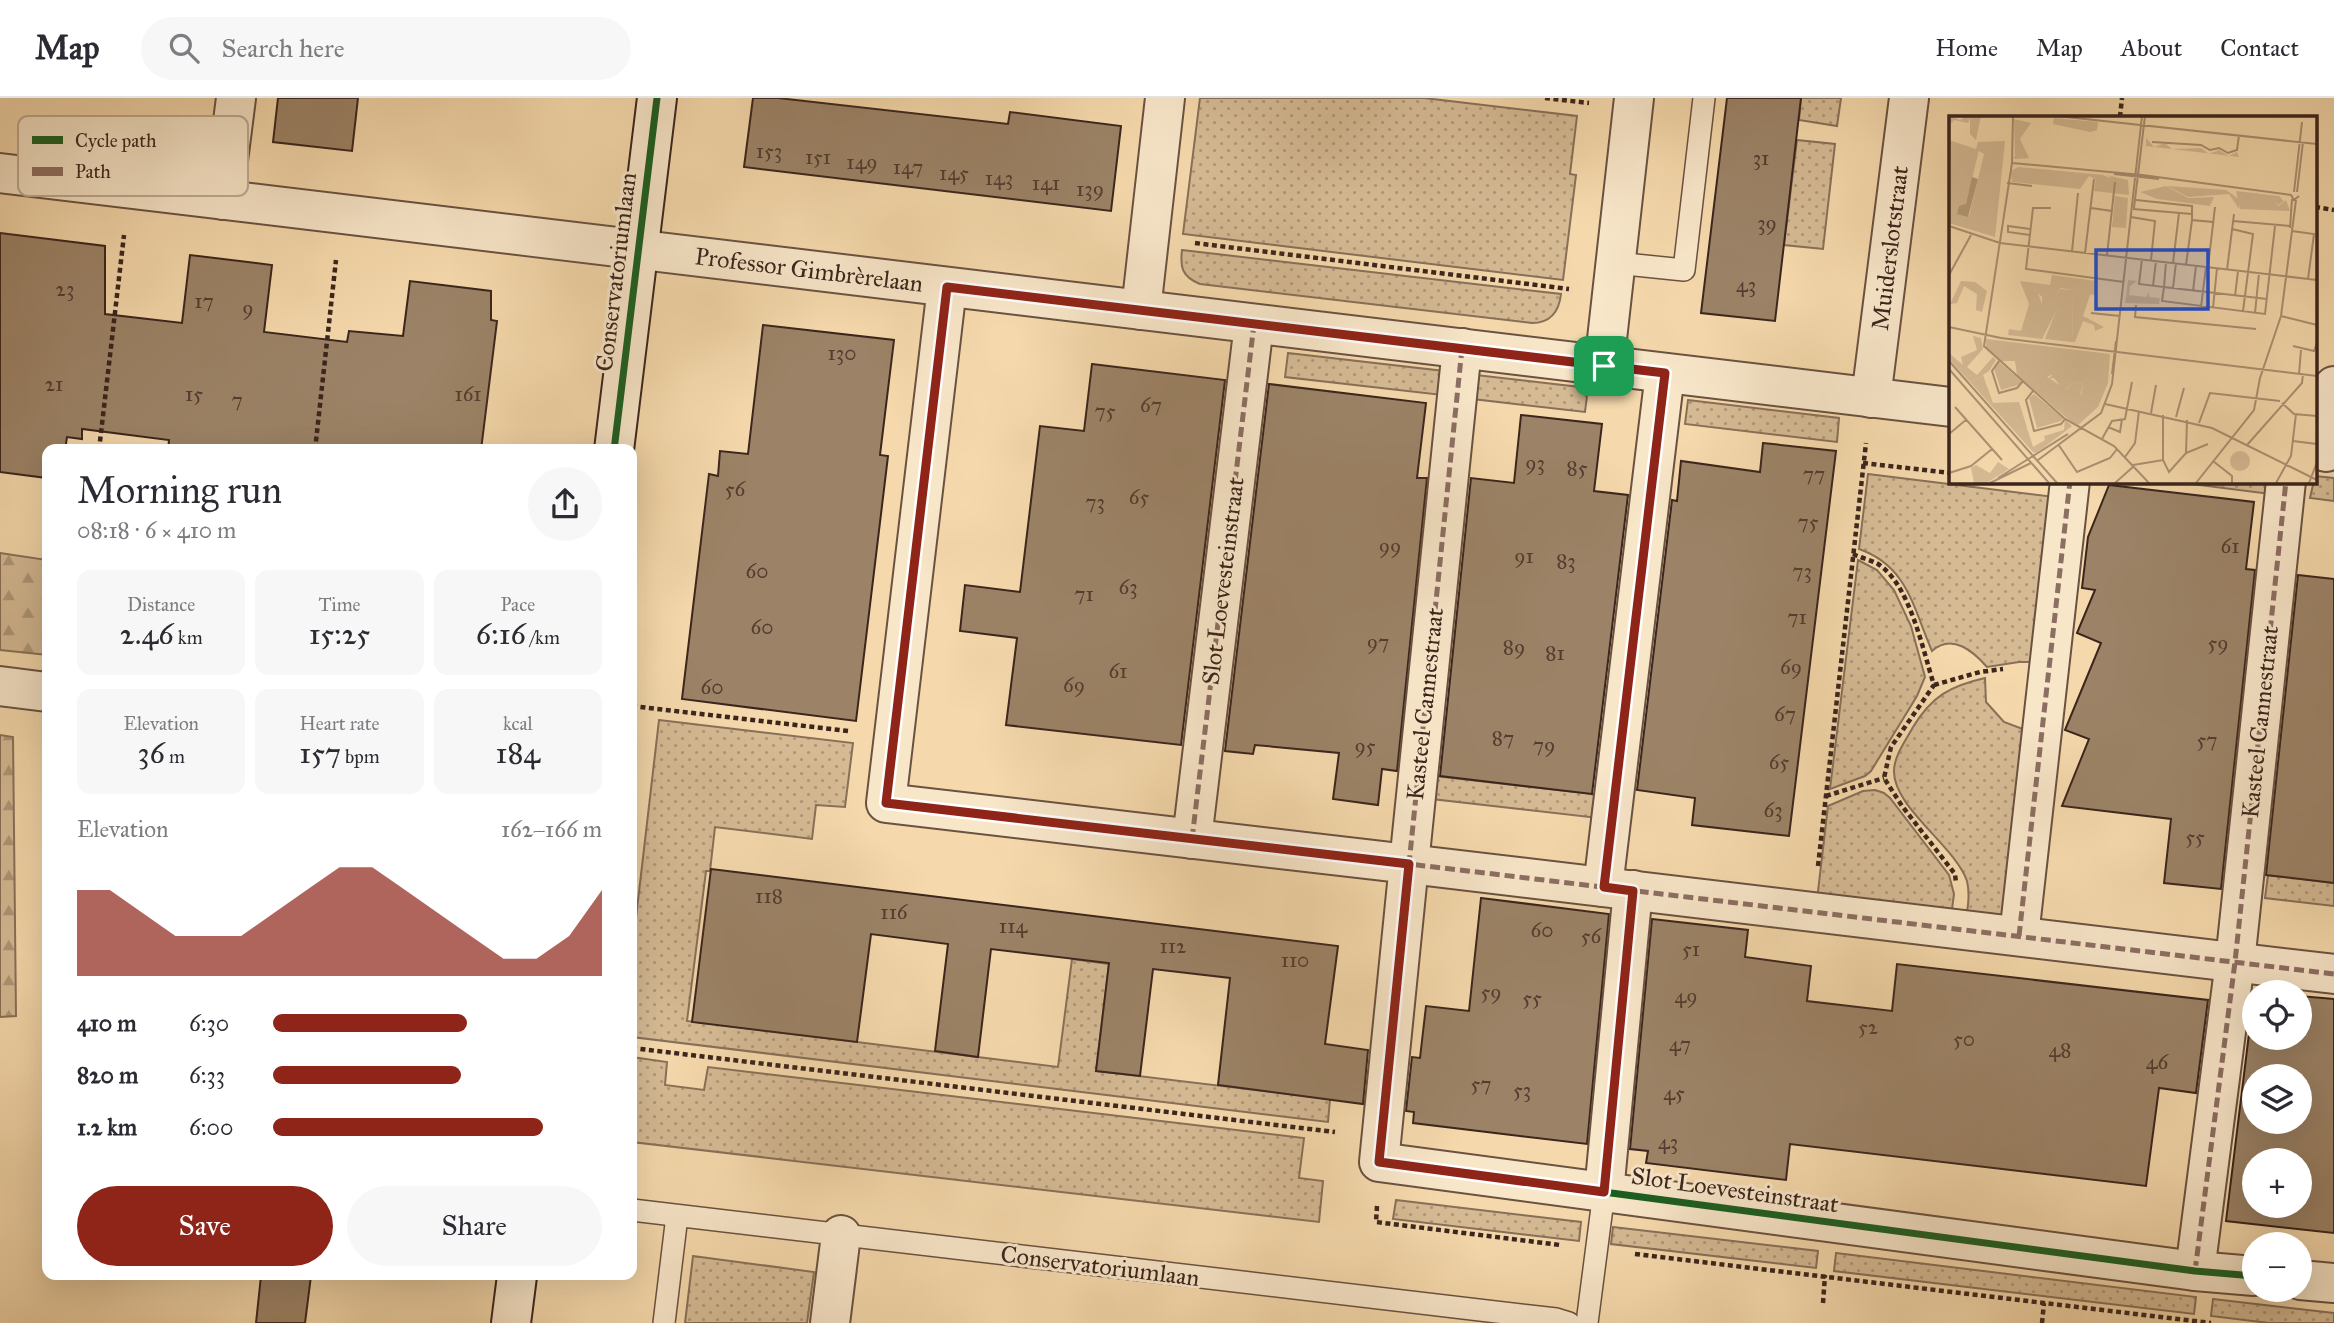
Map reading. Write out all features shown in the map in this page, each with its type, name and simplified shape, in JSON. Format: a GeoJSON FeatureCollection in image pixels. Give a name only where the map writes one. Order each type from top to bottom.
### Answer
{"type":"FeatureCollection","features":[{"type":"Feature","properties":{"kind":"street"},"geometry":{"type":"LineString","coordinates":[[234,116],[236,98]]}},
{"type":"Feature","properties":{"kind":"street","name":"Conservatoriumlaan"},"geometry":{"type":"LineString","coordinates":[[615,444],[657,98]]}},
{"type":"Feature","properties":{"kind":"street"},"geometry":{"type":"LineString","coordinates":[[1141,310],[1165,98]]}},
{"type":"Feature","properties":{"kind":"street"},"geometry":{"type":"LineString","coordinates":[[1604,366],[1634,98]]}},
{"type":"Feature","properties":{"kind":"street","name":"Muiderslotstraat"},"geometry":{"type":"LineString","coordinates":[[1871,398],[1909,98]]}},
{"type":"Feature","properties":{"kind":"street","name":"Professor Gimbrèrelaan"},"geometry":{"type":"LineString","coordinates":[[0,173],[18,175]]}},
{"type":"Feature","properties":{"kind":"street","name":"Professor Gimbrèrelaan"},"geometry":{"type":"LineString","coordinates":[[192,196],[1949,407]]}},
{"type":"Feature","properties":{"kind":"street"},"geometry":{"type":"LineString","coordinates":[[223,200],[224,196]]}},
{"type":"Feature","properties":{"kind":"street"},"geometry":{"type":"LineString","coordinates":[[947,287],[886,803],[2334,974]]}},
{"type":"Feature","properties":{"kind":"street","name":"Slot Loevesteinstraat"},"geometry":{"type":"LineString","coordinates":[[1192,839],[1254,324]]}},
{"type":"Feature","properties":{"kind":"street","name":"Kasteel Cannestraat"},"geometry":{"type":"LineString","coordinates":[[1409,864],[1462,348]]}},
{"type":"Feature","properties":{"kind":"street"},"geometry":{"type":"LineString","coordinates":[[1618,889],[1665,373]]}},
{"type":"Feature","properties":{"kind":"street"},"geometry":{"type":"LineString","coordinates":[[2325,452],[2334,386]]}},
{"type":"Feature","properties":{"kind":"street"},"geometry":{"type":"LineString","coordinates":[[2019,936],[2070,483]]}},
{"type":"Feature","properties":{"kind":"street","name":"Kasteel Cannestraat"},"geometry":{"type":"LineString","coordinates":[[2235,962],[2286,483]]}},
{"type":"Feature","properties":{"kind":"street"},"geometry":{"type":"LineString","coordinates":[[0,686],[42,691]]}},
{"type":"Feature","properties":{"kind":"street"},"geometry":{"type":"LineString","coordinates":[[1380,1149],[1409,864]]}},
{"type":"Feature","properties":{"kind":"street","name":"Slot Loevesteinstraat"},"geometry":{"type":"LineString","coordinates":[[1604,1192],[1618,889]]}},
{"type":"Feature","properties":{"kind":"street"},"geometry":{"type":"LineString","coordinates":[[2195,1271],[2235,962]]}},
{"type":"Feature","properties":{"kind":"street","name":"Slot Loevesteinstraat"},"geometry":{"type":"LineString","coordinates":[[1380,1149],[1604,1192],[2195,1271],[2242,1275]]}},
{"type":"Feature","properties":{"kind":"street"},"geometry":{"type":"LineString","coordinates":[[830,1323],[841,1235]]}},
{"type":"Feature","properties":{"kind":"street"},"geometry":{"type":"LineString","coordinates":[[511,1323],[516,1280]]}},
{"type":"Feature","properties":{"kind":"street"},"geometry":{"type":"LineString","coordinates":[[2312,1281],[2334,1283]]}},
{"type":"Feature","properties":{"kind":"lane"},"geometry":{"type":"LineString","coordinates":[[1615,279],[1684,270],[1704,98]]}},
{"type":"Feature","properties":{"kind":"lane"},"geometry":{"type":"LineString","coordinates":[[1587,1323],[1604,1192]]}},
{"type":"Feature","properties":{"kind":"lane","name":"Conservatoriumlaan"},"geometry":{"type":"LineString","coordinates":[[637,1211],[1556,1319],[1569,1323]]}},
{"type":"Feature","properties":{"kind":"lane"},"geometry":{"type":"LineString","coordinates":[[664,1323],[677,1216]]}},
{"type":"Feature","properties":{"kind":"path"},"geometry":{"type":"LineString","coordinates":[[2120,116],[2122,98]]}},
{"type":"Feature","properties":{"kind":"path"},"geometry":{"type":"LineString","coordinates":[[100,444],[128,196]]}},
{"type":"Feature","properties":{"kind":"path"},"geometry":{"type":"LineString","coordinates":[[2316,207],[2334,210]]}},
{"type":"Feature","properties":{"kind":"path"},"geometry":{"type":"LineString","coordinates":[[316,444],[341,214]]}},
{"type":"Feature","properties":{"kind":"path"},"geometry":{"type":"LineString","coordinates":[[1149,238],[1615,279]]}},
{"type":"Feature","properties":{"kind":"path"},"geometry":{"type":"LineString","coordinates":[[1813,912],[1871,398]]}},
{"type":"Feature","properties":{"kind":"path"},"geometry":{"type":"LineString","coordinates":[[1863,463],[1949,473]]}},
{"type":"Feature","properties":{"kind":"path"},"geometry":{"type":"LineString","coordinates":[[1853,554],[1879,565],[1899,586],[1934,685]]}},
{"type":"Feature","properties":{"kind":"path"},"geometry":{"type":"LineString","coordinates":[[1957,929],[1959,897],[1955,874],[1884,778],[1891,747],[1934,685],[1980,672],[2017,667],[2049,667]]}},
{"type":"Feature","properties":{"kind":"path"},"geometry":{"type":"LineString","coordinates":[[637,707],[894,736]]}},
{"type":"Feature","properties":{"kind":"path"},"geometry":{"type":"LineString","coordinates":[[1826,796],[1884,778]]}},
{"type":"Feature","properties":{"kind":"path"},"geometry":{"type":"LineString","coordinates":[[637,1049],[1380,1149],[1377,1222],[2211,1323]]}},
{"type":"Feature","properties":{"kind":"path"},"geometry":{"type":"LineString","coordinates":[[2042,1323],[2044,1303]]}},
{"type":"Feature","properties":{"kind":"green space"},"geometry":{"type":"Polygon","coordinates":[[[1200,98],[1424,98],[1577,116],[1570,174],[1576,175],[1563,280],[1183,234],[1200,98]]]}},
{"type":"Feature","properties":{"kind":"green space"},"geometry":{"type":"Polygon","coordinates":[[[1801,98],[1841,98],[1837,126],[1799,120],[1801,98]]]}},
{"type":"Feature","properties":{"kind":"green space"},"geometry":{"type":"Polygon","coordinates":[[[1797,140],[1835,144],[1823,249],[1784,245],[1797,140]]]}},
{"type":"Feature","properties":{"kind":"green space"},"geometry":{"type":"Polygon","coordinates":[[[1182,250],[1561,294],[1558,306],[1549,319],[1532,323],[1200,284],[1186,275],[1181,262],[1182,250]]]}},
{"type":"Feature","properties":{"kind":"green space"},"geometry":{"type":"Polygon","coordinates":[[[1288,353],[1444,371],[1442,395],[1285,377],[1288,353]]]}},
{"type":"Feature","properties":{"kind":"green space"},"geometry":{"type":"Polygon","coordinates":[[[1476,375],[1588,388],[1585,412],[1473,399],[1476,375]]]}},
{"type":"Feature","properties":{"kind":"green space"},"geometry":{"type":"Polygon","coordinates":[[[1688,400],[1839,418],[1837,442],[1685,424],[1688,400]]]}},
{"type":"Feature","properties":{"kind":"green space"},"geometry":{"type":"Polygon","coordinates":[[[1868,474],[2055,497],[2036,662],[1987,667],[1962,646],[1947,644],[1932,651],[1899,577],[1875,556],[1859,549],[1868,474]]]}},
{"type":"Feature","properties":{"kind":"green space"},"geometry":{"type":"Polygon","coordinates":[[[2316,476],[2334,478],[2334,501],[2310,498],[2316,476]]]}},
{"type":"Feature","properties":{"kind":"green space"},"geometry":{"type":"Polygon","coordinates":[[[2184,483],[2280,483],[2278,495],[2184,483]]]}},
{"type":"Feature","properties":{"kind":"green space"},"geometry":{"type":"Polygon","coordinates":[[[0,553],[42,559],[42,654],[0,650],[0,553]]]}},
{"type":"Feature","properties":{"kind":"green space"},"geometry":{"type":"Polygon","coordinates":[[[1858,560],[1877,570],[1894,590],[1911,626],[1925,677],[1917,696],[1871,771],[1865,776],[1830,789],[1858,560]]]}},
{"type":"Feature","properties":{"kind":"green space"},"geometry":{"type":"Polygon","coordinates":[[[1985,678],[1986,702],[2004,722],[2028,731],[2005,924],[1966,919],[1969,895],[1967,881],[1950,854],[1903,798],[1896,785],[1894,771],[1901,748],[1927,707],[1952,689],[1985,678]]]}},
{"type":"Feature","properties":{"kind":"green space"},"geometry":{"type":"Polygon","coordinates":[[[659,720],[853,743],[845,807],[816,805],[812,839],[715,827],[710,871],[706,871],[687,1021],[1058,1067],[1072,959],[1109,964],[1096,1071],[1330,1099],[1328,1122],[637,1038],[637,909],[659,720]]]}},
{"type":"Feature","properties":{"kind":"green space"},"geometry":{"type":"Polygon","coordinates":[[[0,735],[13,737],[16,1016],[0,1017],[0,735]]]}},
{"type":"Feature","properties":{"kind":"green space"},"geometry":{"type":"Polygon","coordinates":[[[1435,776],[1601,795],[1598,818],[1432,799],[1435,776]]]}},
{"type":"Feature","properties":{"kind":"green space"},"geometry":{"type":"Polygon","coordinates":[[[1875,790],[1890,798],[1949,875],[1954,894],[1951,917],[1817,900],[1828,806],[1863,791],[1875,790]]]}},
{"type":"Feature","properties":{"kind":"green space"},"geometry":{"type":"Polygon","coordinates":[[[2268,875],[2334,883],[2334,906],[2265,898],[2268,875]]]}},
{"type":"Feature","properties":{"kind":"green space"},"geometry":{"type":"Polygon","coordinates":[[[637,1058],[667,1062],[665,1085],[704,1090],[708,1067],[1304,1138],[1299,1178],[1323,1181],[1319,1222],[637,1143],[637,1058]]]}},
{"type":"Feature","properties":{"kind":"green space"},"geometry":{"type":"Polygon","coordinates":[[[1396,1200],[1581,1222],[1579,1241],[1393,1219],[1396,1200]]]}},
{"type":"Feature","properties":{"kind":"green space"},"geometry":{"type":"Polygon","coordinates":[[[1613,1227],[1818,1251],[1816,1268],[1611,1244],[1613,1227]]]}},
{"type":"Feature","properties":{"kind":"green space"},"geometry":{"type":"Polygon","coordinates":[[[1836,1253],[2196,1297],[2194,1314],[1834,1271],[1836,1253]]]}},
{"type":"Feature","properties":{"kind":"green space"},"geometry":{"type":"Polygon","coordinates":[[[693,1256],[814,1272],[807,1323],[685,1323],[693,1256]]]}},
{"type":"Feature","properties":{"kind":"green space"},"geometry":{"type":"Polygon","coordinates":[[[2213,1299],[2334,1313],[2334,1323],[2269,1323],[2211,1316],[2213,1299]]]}},
{"type":"Feature","properties":{"kind":"building"},"geometry":{"type":"Polygon","coordinates":[[[278,98],[358,98],[352,151],[273,142],[278,98]]]}},
{"type":"Feature","properties":{"kind":"building"},"geometry":{"type":"Polygon","coordinates":[[[753,98],[778,98],[1008,124],[1010,112],[1121,126],[1111,211],[744,167],[753,98]]]}},
{"type":"Feature","properties":{"kind":"building"},"geometry":{"type":"Polygon","coordinates":[[[1727,98],[1801,98],[1775,321],[1701,313],[1727,98]]]}},
{"type":"Feature","properties":{"kind":"building"},"geometry":{"type":"Polygon","coordinates":[[[0,233],[105,246],[105,314],[182,323],[190,255],[272,265],[264,332],[347,342],[349,331],[403,336],[410,281],[491,291],[491,320],[497,321],[482,444],[169,444],[169,440],[82,429],[82,439],[67,437],[66,444],[42,444],[42,477],[0,472],[0,233]]]}},
{"type":"Feature","properties":{"kind":"building"},"geometry":{"type":"Polygon","coordinates":[[[763,325],[894,340],[880,455],[888,456],[856,721],[682,699],[709,474],[718,476],[720,451],[748,454],[763,325]]]}},
{"type":"Feature","properties":{"kind":"building"},"geometry":{"type":"Polygon","coordinates":[[[1092,364],[1225,380],[1181,745],[1006,725],[1017,638],[960,631],[965,585],[1020,592],[1040,426],[1084,431],[1092,364]]]}},
{"type":"Feature","properties":{"kind":"building"},"geometry":{"type":"Polygon","coordinates":[[[1269,384],[1426,403],[1417,478],[1427,478],[1397,771],[1382,769],[1378,805],[1333,799],[1339,753],[1255,745],[1253,754],[1225,751],[1269,384]]]}},
{"type":"Feature","properties":{"kind":"building"},"geometry":{"type":"Polygon","coordinates":[[[1521,415],[1602,424],[1594,491],[1628,495],[1592,794],[1440,776],[1471,478],[1514,483],[1521,415]]]}},
{"type":"Feature","properties":{"kind":"building"},"geometry":{"type":"Polygon","coordinates":[[[1763,443],[1836,451],[1789,836],[1692,825],[1695,798],[1637,790],[1672,500],[1677,501],[1681,461],[1760,472],[1763,443]]]}},
{"type":"Feature","properties":{"kind":"building"},"geometry":{"type":"Polygon","coordinates":[[[2109,485],[2254,502],[2246,569],[2255,570],[2221,889],[2164,883],[2171,819],[2062,806],[2089,739],[2065,730],[2101,643],[2077,633],[2095,590],[2082,588],[2088,537],[2109,485]]]}},
{"type":"Feature","properties":{"kind":"building"},"geometry":{"type":"Polygon","coordinates":[[[2298,575],[2334,579],[2334,883],[2266,875],[2298,575]]]}},
{"type":"Feature","properties":{"kind":"building"},"geometry":{"type":"Polygon","coordinates":[[[711,869],[1338,946],[1325,1044],[1368,1050],[1363,1104],[1218,1085],[1230,978],[1153,969],[1140,1076],[1096,1071],[1109,963],[991,949],[978,1057],[935,1051],[948,944],[871,934],[857,1042],[692,1022],[711,869]]]}},
{"type":"Feature","properties":{"kind":"building"},"geometry":{"type":"Polygon","coordinates":[[[1481,898],[1609,914],[1587,1144],[1413,1123],[1414,1112],[1406,1111],[1412,1057],[1420,1058],[1426,1006],[1469,1011],[1481,898]]]}},
{"type":"Feature","properties":{"kind":"building"},"geometry":{"type":"Polygon","coordinates":[[[1652,919],[1748,930],[1745,957],[1811,966],[1807,1001],[1892,1011],[1897,964],[2208,1000],[2196,1093],[2159,1088],[2146,1186],[1790,1144],[1786,1180],[1646,1163],[1648,1151],[1630,1149],[1652,919]]]}},
{"type":"Feature","properties":{"kind":"building"},"geometry":{"type":"Polygon","coordinates":[[[2312,997],[2334,999],[2334,1233],[2226,1221],[2242,1091],[2242,1134],[2312,1134],[2312,1064],[2245,1064],[2247,1050],[2312,1050],[2312,997]]]}},
{"type":"Feature","properties":{"kind":"building"},"geometry":{"type":"Polygon","coordinates":[[[261,1280],[310,1280],[305,1323],[256,1323],[261,1280]]]}},
{"type":"Feature","properties":{"kind":"marked path"},"geometry":{"type":"LineString","coordinates":[[1192,839],[1254,324]]}},
{"type":"Feature","properties":{"kind":"marked path"},"geometry":{"type":"LineString","coordinates":[[1462,348],[1409,864],[2334,974]]}},
{"type":"Feature","properties":{"kind":"marked path"},"geometry":{"type":"LineString","coordinates":[[1603,887],[1665,373]]}},
{"type":"Feature","properties":{"kind":"marked path"},"geometry":{"type":"LineString","coordinates":[[2019,936],[2070,483]]}},
{"type":"Feature","properties":{"kind":"marked path"},"geometry":{"type":"LineString","coordinates":[[2195,1271],[2235,962],[2286,483]]}},
{"type":"Feature","properties":{"kind":"marked path"},"geometry":{"type":"LineString","coordinates":[[1604,1192],[1633,890]]}},
{"type":"Feature","properties":{"kind":"cycle path"},"geometry":{"type":"LineString","coordinates":[[615,444],[657,98]]}},
{"type":"Feature","properties":{"kind":"cycle path"},"geometry":{"type":"LineString","coordinates":[[947,287],[886,803],[1409,864],[1379,1162],[2195,1271],[2242,1275]]}},
{"type":"Feature","properties":{"kind":"route"},"geometry":{"type":"LineString","coordinates":[[947,287],[1604,366],[1665,373],[1604,887],[1633,891],[1604,1192],[1379,1162],[1409,864],[886,803],[947,287]]}}]}
